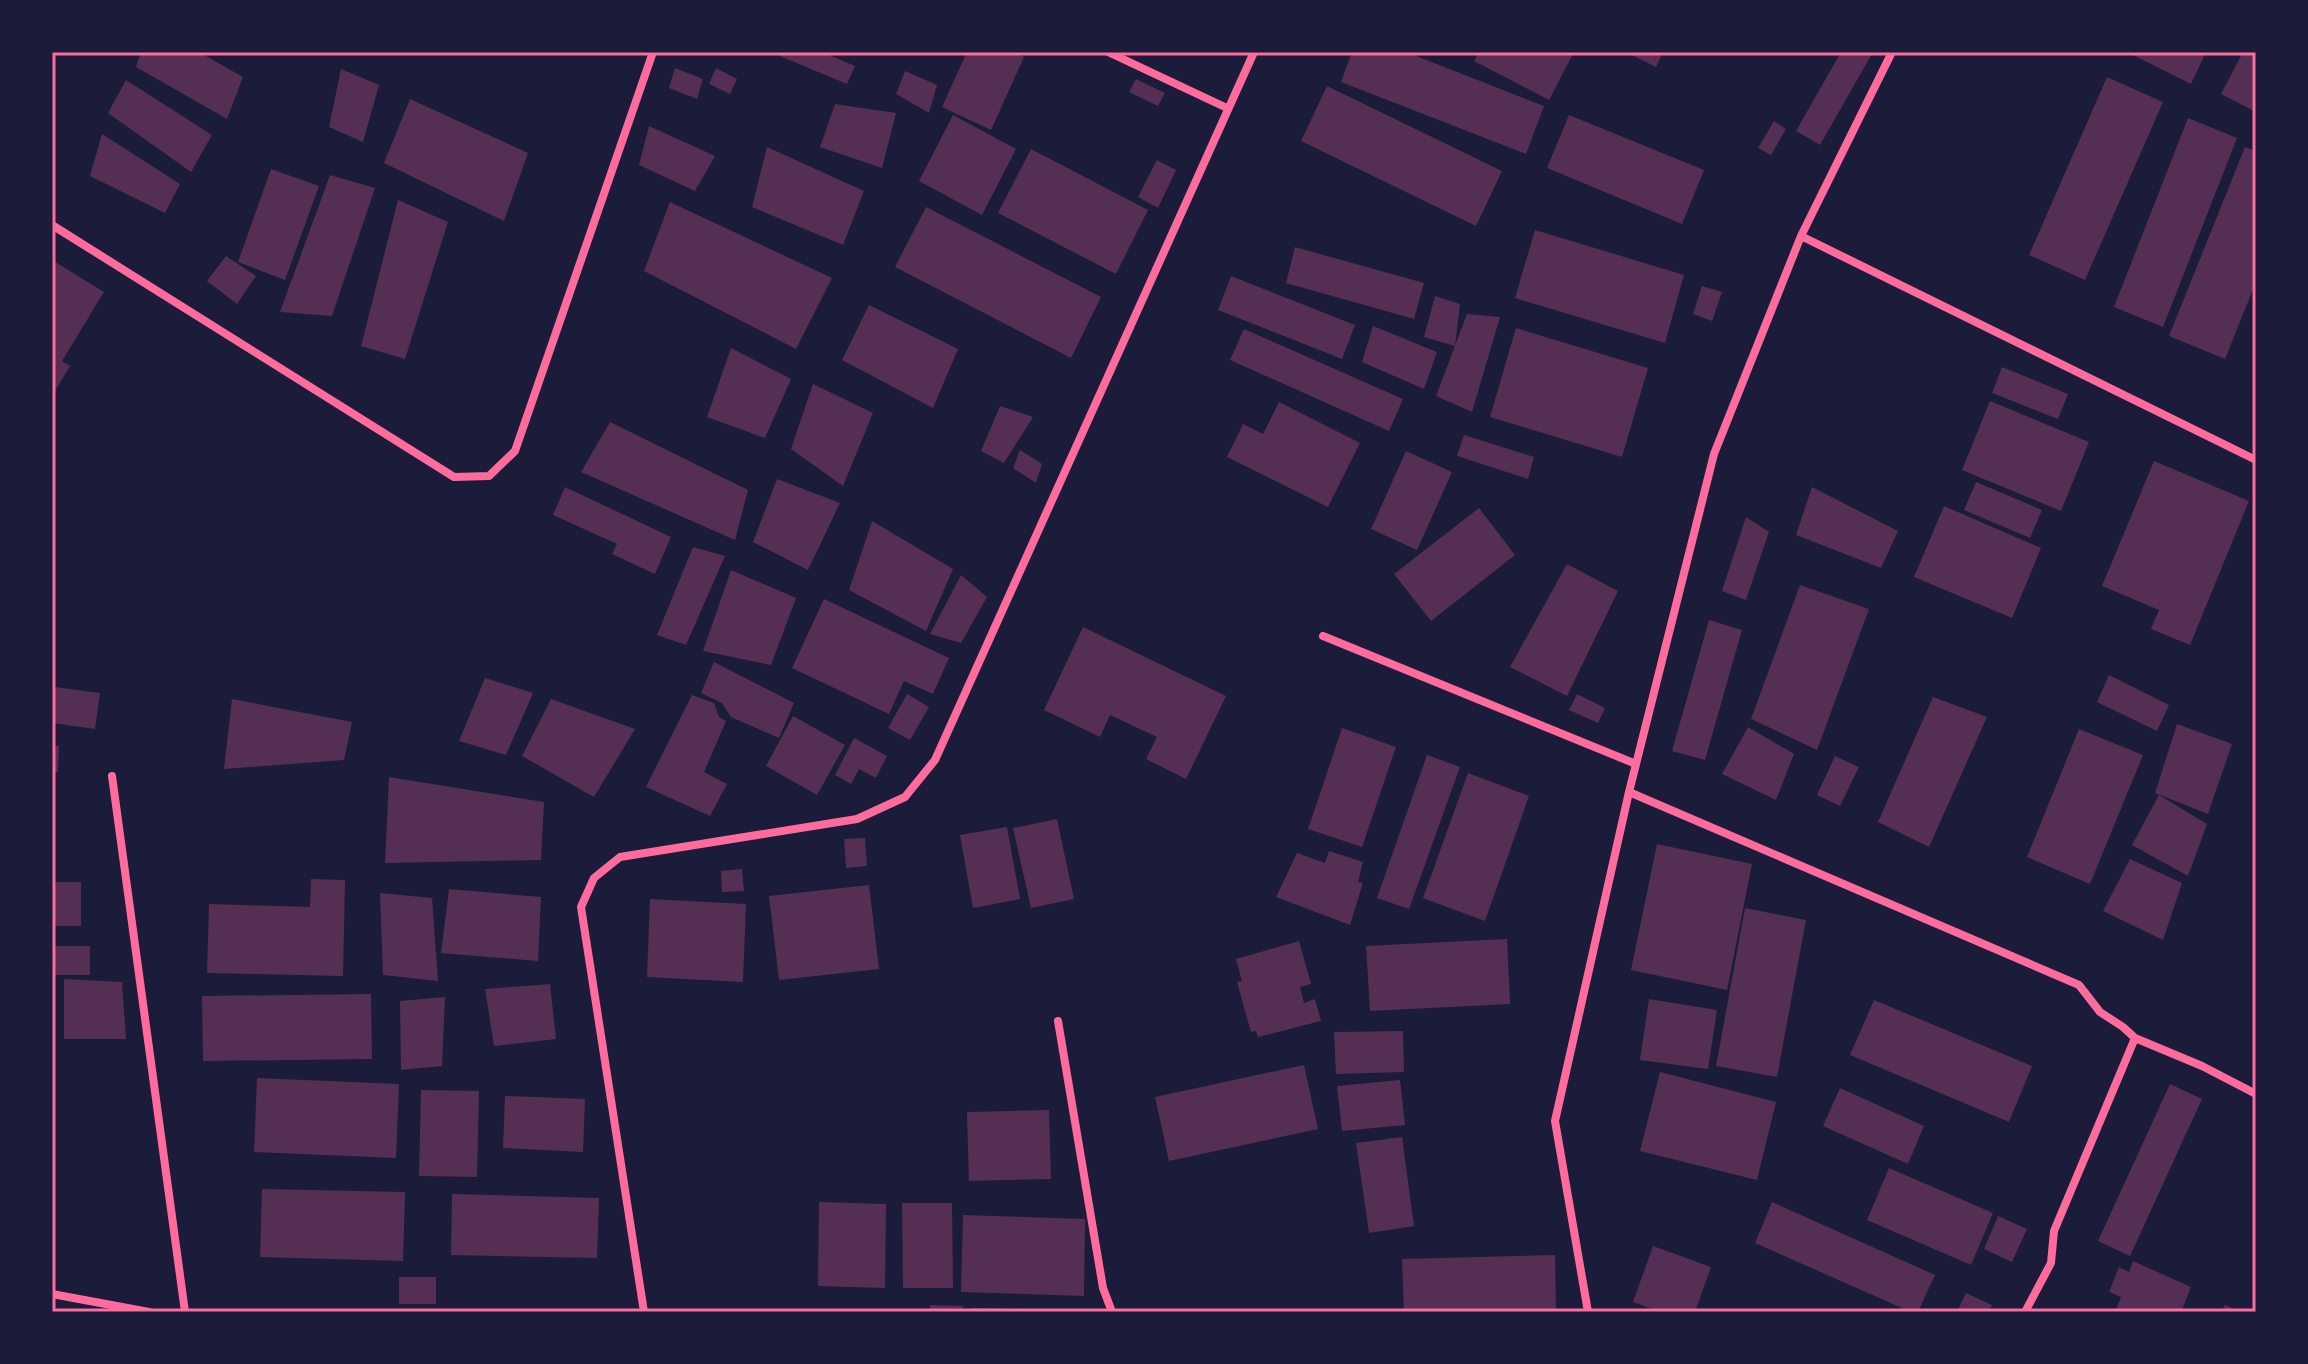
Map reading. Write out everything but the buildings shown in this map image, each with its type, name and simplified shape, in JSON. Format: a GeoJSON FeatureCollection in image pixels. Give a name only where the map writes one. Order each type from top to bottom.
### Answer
{"type":"FeatureCollection","features":[{"type":"Feature","properties":{"kind":"street"},"geometry":{"type":"LineString","coordinates":[[52,225],[454,477],[489,476],[515,451],[653,52]]}},
{"type":"Feature","properties":{"kind":"street"},"geometry":{"type":"LineString","coordinates":[[1108,52],[1227,108]]}},
{"type":"Feature","properties":{"kind":"street"},"geometry":{"type":"LineString","coordinates":[[644,1312],[581,907],[594,878],[620,857],[857,819],[905,797],[935,760],[1254,52]]}},
{"type":"Feature","properties":{"kind":"street"},"geometry":{"type":"LineString","coordinates":[[1588,1312],[1555,1121],[1629,792],[1714,454],[1801,236],[1892,52]]}},
{"type":"Feature","properties":{"kind":"street"},"geometry":{"type":"LineString","coordinates":[[1801,236],[2256,460]]}},
{"type":"Feature","properties":{"kind":"street"},"geometry":{"type":"LineString","coordinates":[[1323,636],[1636,764]]}},
{"type":"Feature","properties":{"kind":"street"},"geometry":{"type":"LineString","coordinates":[[112,776],[185,1312]]}},
{"type":"Feature","properties":{"kind":"street"},"geometry":{"type":"LineString","coordinates":[[1629,792],[2079,985],[2100,1012],[2135,1038],[2202,1066],[2256,1094]]}},
{"type":"Feature","properties":{"kind":"street"},"geometry":{"type":"LineString","coordinates":[[1058,1021],[1103,1288],[1112,1312]]}},
{"type":"Feature","properties":{"kind":"street"},"geometry":{"type":"LineString","coordinates":[[2025,1312],[2051,1263],[2054,1231],[2135,1038]]}},
{"type":"Feature","properties":{"kind":"street"},"geometry":{"type":"LineString","coordinates":[[55,1297],[149,1312]]}}]}
